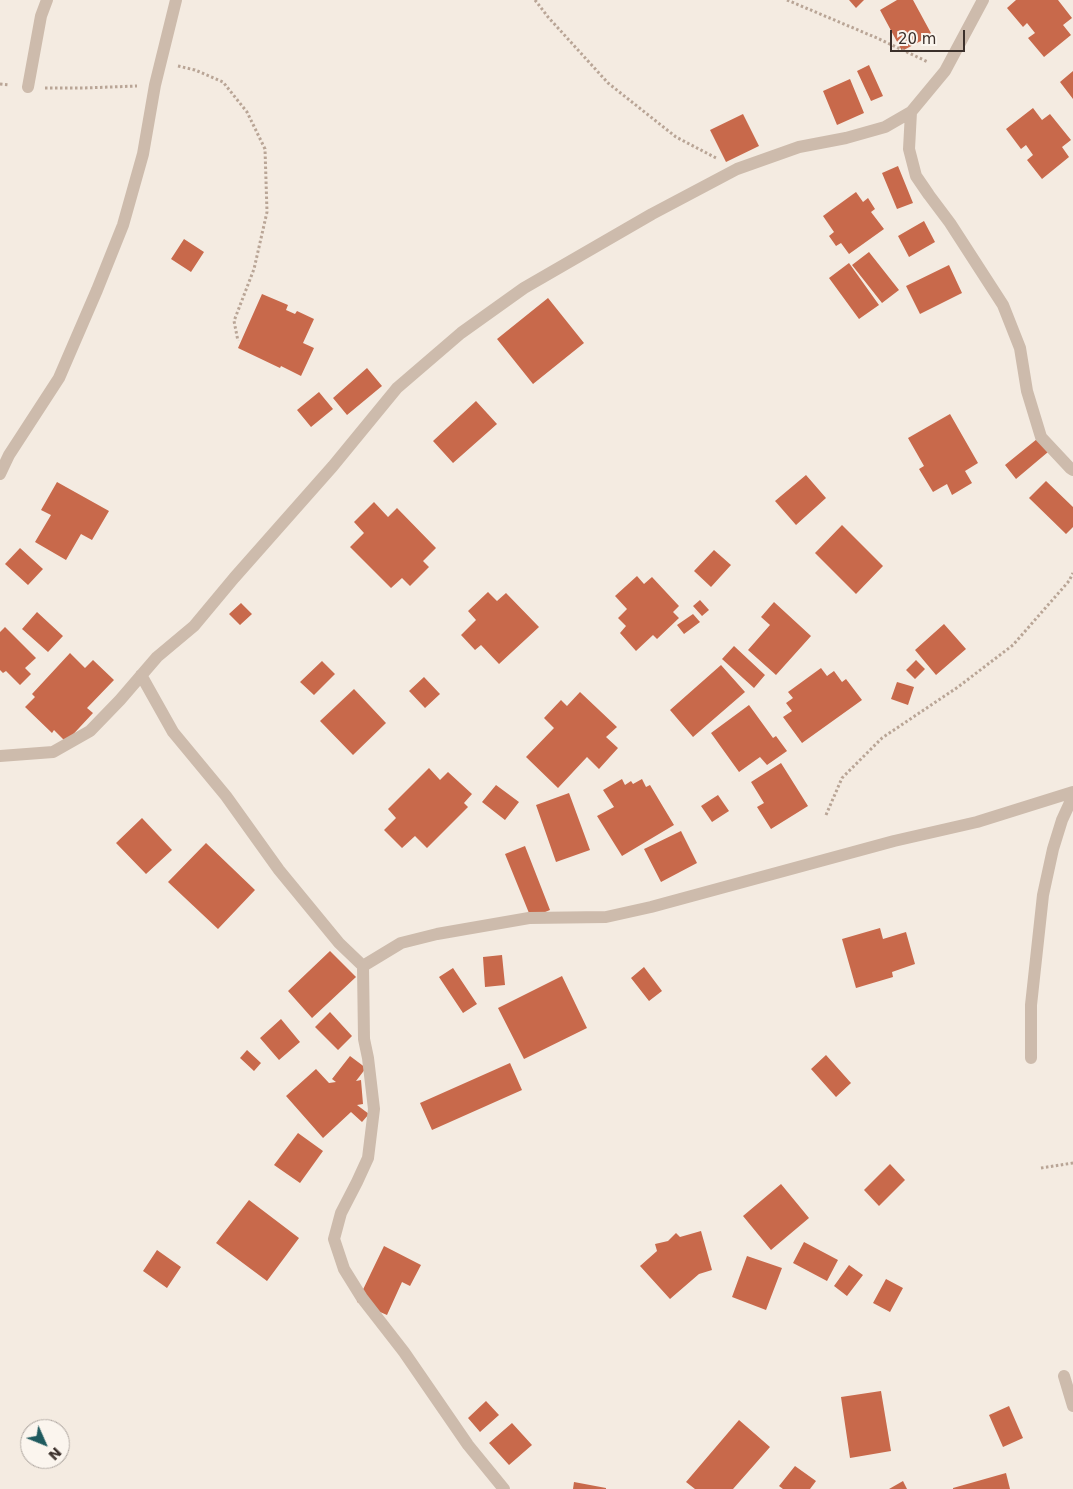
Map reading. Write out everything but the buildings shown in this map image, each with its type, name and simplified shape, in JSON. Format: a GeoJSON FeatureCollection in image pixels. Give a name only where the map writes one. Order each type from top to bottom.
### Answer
{"type":"FeatureCollection","features":[{"type":"Feature","properties":{"kind":"street"},"geometry":{"type":"LineString","coordinates":[[28,87],[41,16],[47,0]]}},
{"type":"Feature","properties":{"kind":"street"},"geometry":{"type":"LineString","coordinates":[[0,474],[9,455],[59,378],[98,290],[123,225],[143,154],[155,85],[176,0]]}},
{"type":"Feature","properties":{"kind":"street"},"geometry":{"type":"LineString","coordinates":[[0,756],[52,752],[90,731],[157,657],[194,626],[333,466],[397,388],[461,333],[524,288],[652,214],[736,169],[799,148],[885,127],[911,112],[945,71],[983,0]]}},
{"type":"Feature","properties":{"kind":"street"},"geometry":{"type":"LineString","coordinates":[[911,112],[909,149],[916,176],[950,223],[1003,305],[1020,348],[1027,391],[1042,437],[1073,470]]}},
{"type":"Feature","properties":{"kind":"street"},"geometry":{"type":"LineString","coordinates":[[141,675],[173,732],[226,796],[279,870],[339,942],[363,966],[364,1039],[374,1109],[368,1158],[341,1212],[334,1239],[344,1269],[362,1298],[404,1352],[468,1445],[504,1489]]}},
{"type":"Feature","properties":{"kind":"street"},"geometry":{"type":"LineString","coordinates":[[363,966],[401,943],[436,934],[529,918],[606,917],[651,907],[875,845],[977,822],[1073,792]]}},
{"type":"Feature","properties":{"kind":"street"},"geometry":{"type":"LineString","coordinates":[[1031,1058],[1032,1005],[1043,895],[1053,849],[1062,820],[1073,796]]}},
{"type":"Feature","properties":{"kind":"street"},"geometry":{"type":"LineString","coordinates":[[1064,1376],[1073,1406]]}},
{"type":"Feature","properties":{"kind":"path"},"geometry":{"type":"LineString","coordinates":[[535,0],[548,17],[608,82],[676,137],[736,169]]}},
{"type":"Feature","properties":{"kind":"path"},"geometry":{"type":"LineString","coordinates":[[787,0],[877,38],[945,71]]}},
{"type":"Feature","properties":{"kind":"path"},"geometry":{"type":"LineString","coordinates":[[160,62],[195,70],[223,82],[247,112],[265,148],[267,212],[254,269],[234,321],[238,341]]}},
{"type":"Feature","properties":{"kind":"path"},"geometry":{"type":"LineString","coordinates":[[0,84],[28,87],[84,88],[155,85]]}},
{"type":"Feature","properties":{"kind":"path"},"geometry":{"type":"LineString","coordinates":[[826,814],[842,778],[882,738],[958,687],[1014,645],[1069,581],[1073,573]]}},
{"type":"Feature","properties":{"kind":"path"},"geometry":{"type":"LineString","coordinates":[[1040,1168],[1073,1163]]}}]}
